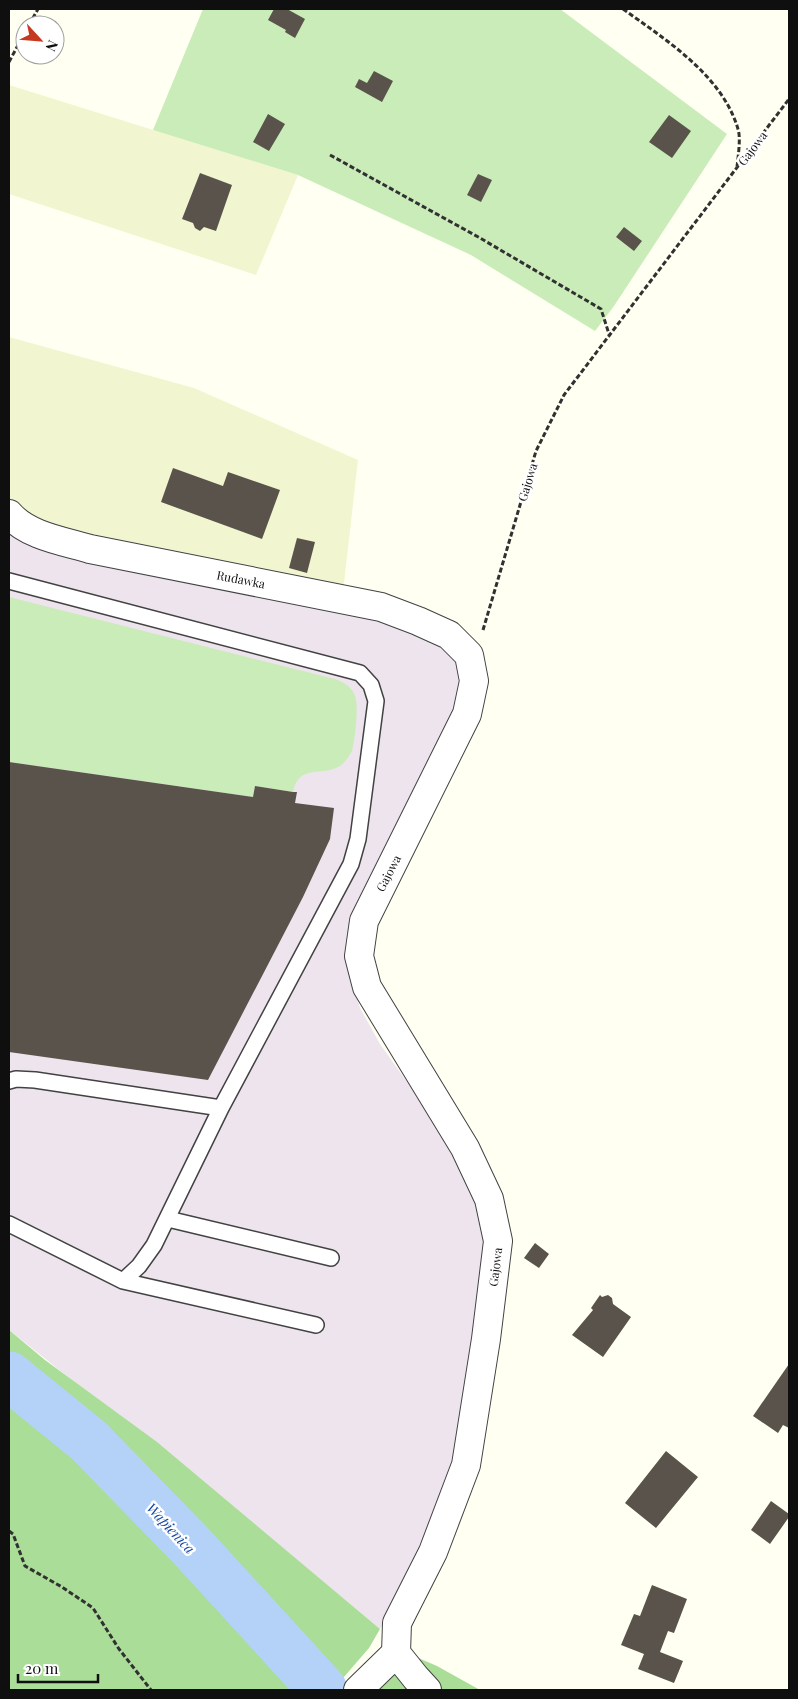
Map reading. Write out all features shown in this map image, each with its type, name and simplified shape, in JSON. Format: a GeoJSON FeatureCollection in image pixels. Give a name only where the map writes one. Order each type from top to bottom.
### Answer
{"type":"FeatureCollection","features":[{"type":"Feature","properties":{"kind":"street","name":"Rudawka"},"geometry":{"type":"LineString","coordinates":[[9,514],[17,523],[49,537],[90,550],[381,607],[418,620],[448,634],[469,655]]}},
{"type":"Feature","properties":{"kind":"street","name":"Gajowa"},"geometry":{"type":"LineString","coordinates":[[396,1653],[397,1623],[433,1552],[466,1465],[486,1338],[498,1240],[488,1199],[465,1148],[367,987],[359,956],[364,921],[467,714],[474,681],[469,655]]}},
{"type":"Feature","properties":{"kind":"street"},"geometry":{"type":"LineString","coordinates":[[358,1690],[396,1653],[427,1690]]}},
{"type":"Feature","properties":{"kind":"lane"},"geometry":{"type":"LineString","coordinates":[[9,581],[360,674],[371,685],[376,701],[358,839],[351,864],[221,1108],[168,1220],[139,1266],[123,1281]]}},
{"type":"Feature","properties":{"kind":"lane"},"geometry":{"type":"LineString","coordinates":[[9,1082],[35,1080],[221,1108]]}},
{"type":"Feature","properties":{"kind":"lane"},"geometry":{"type":"LineString","coordinates":[[168,1220],[331,1258]]}},
{"type":"Feature","properties":{"kind":"lane"},"geometry":{"type":"LineString","coordinates":[[9,1224],[123,1281],[316,1325]]}},
{"type":"Feature","properties":{"kind":"path"},"geometry":{"type":"LineString","coordinates":[[623,9],[682,52],[724,96],[739,130],[737,168]]}},
{"type":"Feature","properties":{"kind":"path"},"geometry":{"type":"LineString","coordinates":[[9,62],[15,51]]}},
{"type":"Feature","properties":{"kind":"path","name":"Gajowa"},"geometry":{"type":"LineString","coordinates":[[469,655],[482,631],[536,451],[564,396],[789,99]]}},
{"type":"Feature","properties":{"kind":"path"},"geometry":{"type":"LineString","coordinates":[[330,155],[480,238],[601,310],[610,335]]}},
{"type":"Feature","properties":{"kind":"path"},"geometry":{"type":"LineString","coordinates":[[9,1531],[13,1534],[26,1566],[93,1608],[119,1649],[151,1690]]}},
{"type":"Feature","properties":{"kind":"shaded area"},"geometry":{"type":"Polygon","coordinates":[[[9,527],[21,537],[54,555],[246,595],[384,617],[450,650],[461,662],[465,681],[350,974],[360,1008],[380,1044],[447,1138],[485,1226],[485,1249],[464,1429],[416,1572],[380,1629],[266,1534],[9,1330],[9,527]]]}},
{"type":"Feature","properties":{"kind":"green space"},"geometry":{"type":"Polygon","coordinates":[[[203,9],[560,9],[727,134],[614,306],[595,331],[471,255],[298,175],[153,130],[203,9]]]}},
{"type":"Feature","properties":{"kind":"green space"},"geometry":{"type":"Polygon","coordinates":[[[9,85],[298,175],[256,275],[9,194],[9,85]]]}},
{"type":"Feature","properties":{"kind":"green space"},"geometry":{"type":"Polygon","coordinates":[[[9,337],[194,388],[358,460],[343,592],[91,539],[21,515],[9,499],[9,337]]]}},
{"type":"Feature","properties":{"kind":"green space"},"geometry":{"type":"Polygon","coordinates":[[[9,597],[338,680],[350,687],[356,701],[356,723],[352,751],[340,766],[326,771],[312,772],[300,777],[293,792],[255,786],[253,797],[9,762],[9,597]]]}},
{"type":"Feature","properties":{"kind":"green space"},"geometry":{"type":"Polygon","coordinates":[[[9,1330],[45,1360],[157,1442],[380,1629],[369,1648],[337,1685],[109,1434],[9,1353],[9,1330]]]}},
{"type":"Feature","properties":{"kind":"green space"},"geometry":{"type":"Polygon","coordinates":[[[9,1403],[65,1440],[293,1690],[9,1690],[9,1403]]]}},
{"type":"Feature","properties":{"kind":"green space"},"geometry":{"type":"Polygon","coordinates":[[[409,1654],[437,1666],[480,1690],[369,1690],[409,1654]]]}},
{"type":"Feature","properties":{"kind":"building"},"geometry":{"type":"Polygon","coordinates":[[[274,9],[287,9],[305,19],[295,38],[285,32],[286,30],[268,20],[274,9]]]}},
{"type":"Feature","properties":{"kind":"building"},"geometry":{"type":"Polygon","coordinates":[[[374,71],[393,81],[382,102],[355,87],[359,79],[367,83],[374,71]]]}},
{"type":"Feature","properties":{"kind":"building"},"geometry":{"type":"Polygon","coordinates":[[[268,114],[285,124],[269,151],[253,142],[268,114]]]}},
{"type":"Feature","properties":{"kind":"building"},"geometry":{"type":"Polygon","coordinates":[[[669,115],[691,131],[672,158],[649,142],[669,115]]]}},
{"type":"Feature","properties":{"kind":"building"},"geometry":{"type":"Polygon","coordinates":[[[200,173],[232,185],[216,231],[204,227],[200,231],[195,228],[193,223],[182,219],[200,173]]]}},
{"type":"Feature","properties":{"kind":"building"},"geometry":{"type":"Polygon","coordinates":[[[478,174],[492,180],[481,202],[467,195],[478,174]]]}},
{"type":"Feature","properties":{"kind":"building"},"geometry":{"type":"Polygon","coordinates":[[[624,227],[642,241],[634,251],[616,237],[624,227]]]}},
{"type":"Feature","properties":{"kind":"building"},"geometry":{"type":"Polygon","coordinates":[[[173,468],[223,486],[228,472],[280,490],[262,539],[161,502],[173,468]]]}},
{"type":"Feature","properties":{"kind":"building"},"geometry":{"type":"Polygon","coordinates":[[[297,538],[315,542],[307,573],[289,568],[297,538]]]}},
{"type":"Feature","properties":{"kind":"building"},"geometry":{"type":"Polygon","coordinates":[[[9,762],[253,797],[255,786],[297,792],[295,803],[334,808],[330,839],[303,897],[208,1080],[9,1052],[9,762]]]}},
{"type":"Feature","properties":{"kind":"building"},"geometry":{"type":"Polygon","coordinates":[[[535,1243],[549,1254],[539,1268],[524,1258],[535,1243]]]}},
{"type":"Feature","properties":{"kind":"building"},"geometry":{"type":"Polygon","coordinates":[[[600,1295],[602,1297],[608,1295],[612,1298],[613,1304],[631,1317],[603,1357],[572,1335],[593,1310],[591,1308],[600,1295]]]}},
{"type":"Feature","properties":{"kind":"building"},"geometry":{"type":"Polygon","coordinates":[[[789,1364],[789,1428],[783,1425],[778,1433],[753,1416],[789,1364]]]}},
{"type":"Feature","properties":{"kind":"building"},"geometry":{"type":"Polygon","coordinates":[[[666,1451],[698,1477],[656,1528],[625,1503],[666,1451]]]}},
{"type":"Feature","properties":{"kind":"building"},"geometry":{"type":"Polygon","coordinates":[[[771,1501],[789,1514],[789,1517],[770,1544],[751,1530],[771,1501]]]}},
{"type":"Feature","properties":{"kind":"building"},"geometry":{"type":"Polygon","coordinates":[[[652,1585],[687,1599],[674,1633],[668,1631],[660,1652],[683,1661],[674,1683],[638,1669],[644,1654],[621,1645],[634,1614],[640,1616],[652,1585]]]}},
{"type":"Feature","properties":{"kind":"waterway","name":"Wapienica"},"geometry":{"type":"LineString","coordinates":[[9,1376],[89,1441],[194,1549],[323,1690]]}}]}
